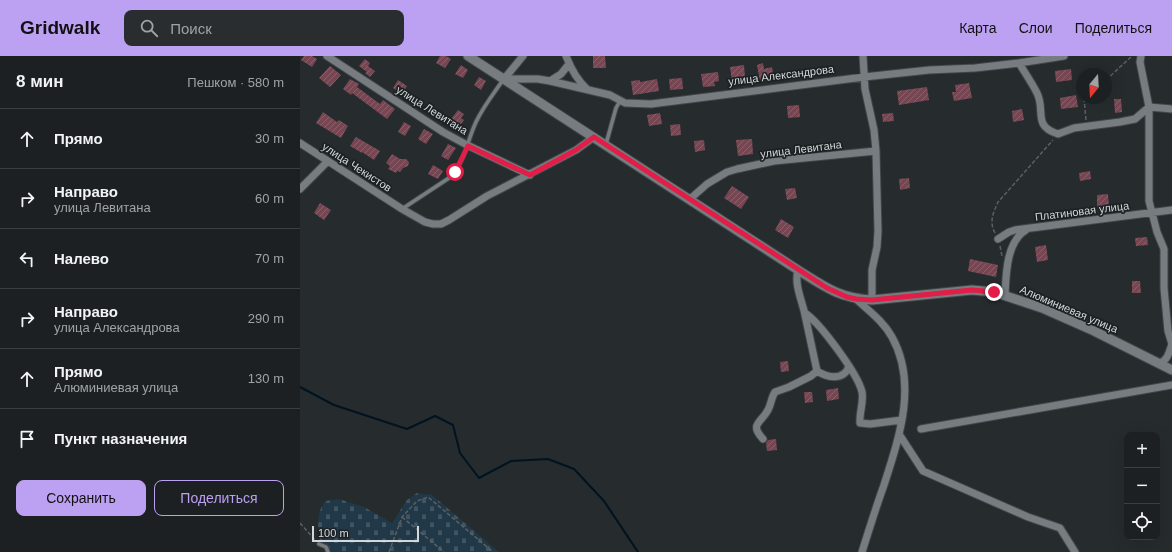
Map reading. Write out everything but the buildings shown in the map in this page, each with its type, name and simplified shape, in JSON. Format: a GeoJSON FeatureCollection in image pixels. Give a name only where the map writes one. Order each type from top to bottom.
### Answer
{"type":"FeatureCollection","features":[{"type":"Feature","properties":{"kind":"street","name":"улица Левитана"},"geometry":{"type":"LineString","coordinates":[[328,56],[443,132],[468,146],[530,175]]}},
{"type":"Feature","properties":{"kind":"street"},"geometry":{"type":"LineString","coordinates":[[468,56],[798,270],[827,288],[856,299],[879,319],[892,337],[899,354],[905,390],[899,434],[862,552]]}},
{"type":"Feature","properties":{"kind":"street"},"geometry":{"type":"LineString","coordinates":[[504,79],[523,56]]}},
{"type":"Feature","properties":{"kind":"street"},"geometry":{"type":"LineString","coordinates":[[566,56],[578,81],[589,90]]}},
{"type":"Feature","properties":{"kind":"street"},"geometry":{"type":"LineString","coordinates":[[863,56],[866,96],[871,111],[876,151],[878,231],[877,246],[872,270],[872,300]]}},
{"type":"Feature","properties":{"kind":"street","name":"улица Александрова"},"geometry":{"type":"LineString","coordinates":[[504,79],[538,79],[550,81],[589,90],[633,104],[651,104],[864,77],[1019,64],[1064,56]]}},
{"type":"Feature","properties":{"kind":"street"},"geometry":{"type":"LineString","coordinates":[[1141,56],[1140,62],[1149,107],[1148,187],[1157,232],[1164,249],[1169,302],[1168,331],[1172,344],[1168,356],[1165,361],[1160,364]]}},
{"type":"Feature","properties":{"kind":"street"},"geometry":{"type":"LineString","coordinates":[[550,81],[561,74],[569,64]]}},
{"type":"Feature","properties":{"kind":"street"},"geometry":{"type":"LineString","coordinates":[[1019,64],[1037,94],[1040,104],[1040,118],[1050,132],[1058,134],[1074,128],[1135,119],[1149,107],[1172,109]]}},
{"type":"Feature","properties":{"kind":"street","name":"улица Чекистов"},"geometry":{"type":"LineString","coordinates":[[300,144],[424,222],[441,224],[488,196],[576,150],[594,137]]}},
{"type":"Feature","properties":{"kind":"street","name":"улица Левитана"},"geometry":{"type":"LineString","coordinates":[[690,200],[707,184],[727,172],[737,169],[774,162],[876,151]]}},
{"type":"Feature","properties":{"kind":"street"},"geometry":{"type":"LineString","coordinates":[[300,189],[327,162]]}},
{"type":"Feature","properties":{"kind":"street","name":"Платиновая улица"},"geometry":{"type":"LineString","coordinates":[[998,239],[1009,232],[1172,210]]}},
{"type":"Feature","properties":{"kind":"street"},"geometry":{"type":"LineString","coordinates":[[1005,296],[1006,277],[1014,241],[1020,233],[1028,229]]}},
{"type":"Feature","properties":{"kind":"street"},"geometry":{"type":"LineString","coordinates":[[798,270],[796,280],[797,287],[817,371]]}},
{"type":"Feature","properties":{"kind":"street","name":"Алюминиевая улица"},"geometry":{"type":"LineString","coordinates":[[856,299],[891,299],[972,290],[985,290],[1042,308],[1172,370]]}},
{"type":"Feature","properties":{"kind":"street"},"geometry":{"type":"LineString","coordinates":[[804,313],[819,326],[849,366],[857,380],[862,390],[860,423],[870,424],[902,420]]}},
{"type":"Feature","properties":{"kind":"street"},"geometry":{"type":"LineString","coordinates":[[817,371],[831,377],[839,376],[845,374],[849,366]]}},
{"type":"Feature","properties":{"kind":"street"},"geometry":{"type":"LineString","coordinates":[[763,439],[756,427],[758,422],[768,412],[775,392],[811,376],[817,371]]}},
{"type":"Feature","properties":{"kind":"street"},"geometry":{"type":"LineString","coordinates":[[921,429],[1172,385]]}},
{"type":"Feature","properties":{"kind":"street"},"geometry":{"type":"LineString","coordinates":[[899,434],[923,471],[1028,517],[1060,528],[1075,552]]}},
{"type":"Feature","properties":{"kind":"lane"},"geometry":{"type":"LineString","coordinates":[[402,209],[452,176],[468,146],[477,121],[504,79]]}},
{"type":"Feature","properties":{"kind":"lane"},"geometry":{"type":"LineString","coordinates":[[606,145],[616,108],[620,101]]}},
{"type":"Feature","properties":{"kind":"lane"},"geometry":{"type":"LineString","coordinates":[[319,544],[326,547],[328,552]]}},
{"type":"Feature","properties":{"kind":"path"},"geometry":{"type":"LineString","coordinates":[[1112,74],[1132,56]]}},
{"type":"Feature","properties":{"kind":"path"},"geometry":{"type":"LineString","coordinates":[[1084,104],[1086,126]]}},
{"type":"Feature","properties":{"kind":"path"},"geometry":{"type":"LineString","coordinates":[[1004,262],[998,239],[993,230],[991,221],[993,211],[998,202],[1058,134]]}},
{"type":"Feature","properties":{"kind":"path"},"geometry":{"type":"LineString","coordinates":[[390,552],[402,517],[416,501],[428,497],[493,552]]}},
{"type":"Feature","properties":{"kind":"path"},"geometry":{"type":"LineString","coordinates":[[402,517],[444,552]]}},
{"type":"Feature","properties":{"kind":"path"},"geometry":{"type":"LineString","coordinates":[[300,523],[319,544]]}},
{"type":"Feature","properties":{"kind":"green space"},"geometry":{"type":"Polygon","coordinates":[[[417,493],[432,495],[499,552],[333,552],[321,547],[318,523],[320,512],[325,501],[339,499],[364,507],[392,523],[407,500],[417,493]]]}},
{"type":"Feature","properties":{"kind":"waterway"},"geometry":{"type":"LineString","coordinates":[[300,387],[334,405],[407,429],[435,416],[453,425],[460,453],[479,478],[511,461],[548,459],[574,469],[604,501],[638,552]]}},
{"type":"Feature","properties":{"kind":"route"},"geometry":{"type":"LineString","coordinates":[[455,172],[468,146],[530,175],[583,146],[594,137],[798,270],[827,288],[847,297],[856,299],[885,300],[972,290],[994,292]]}}]}
